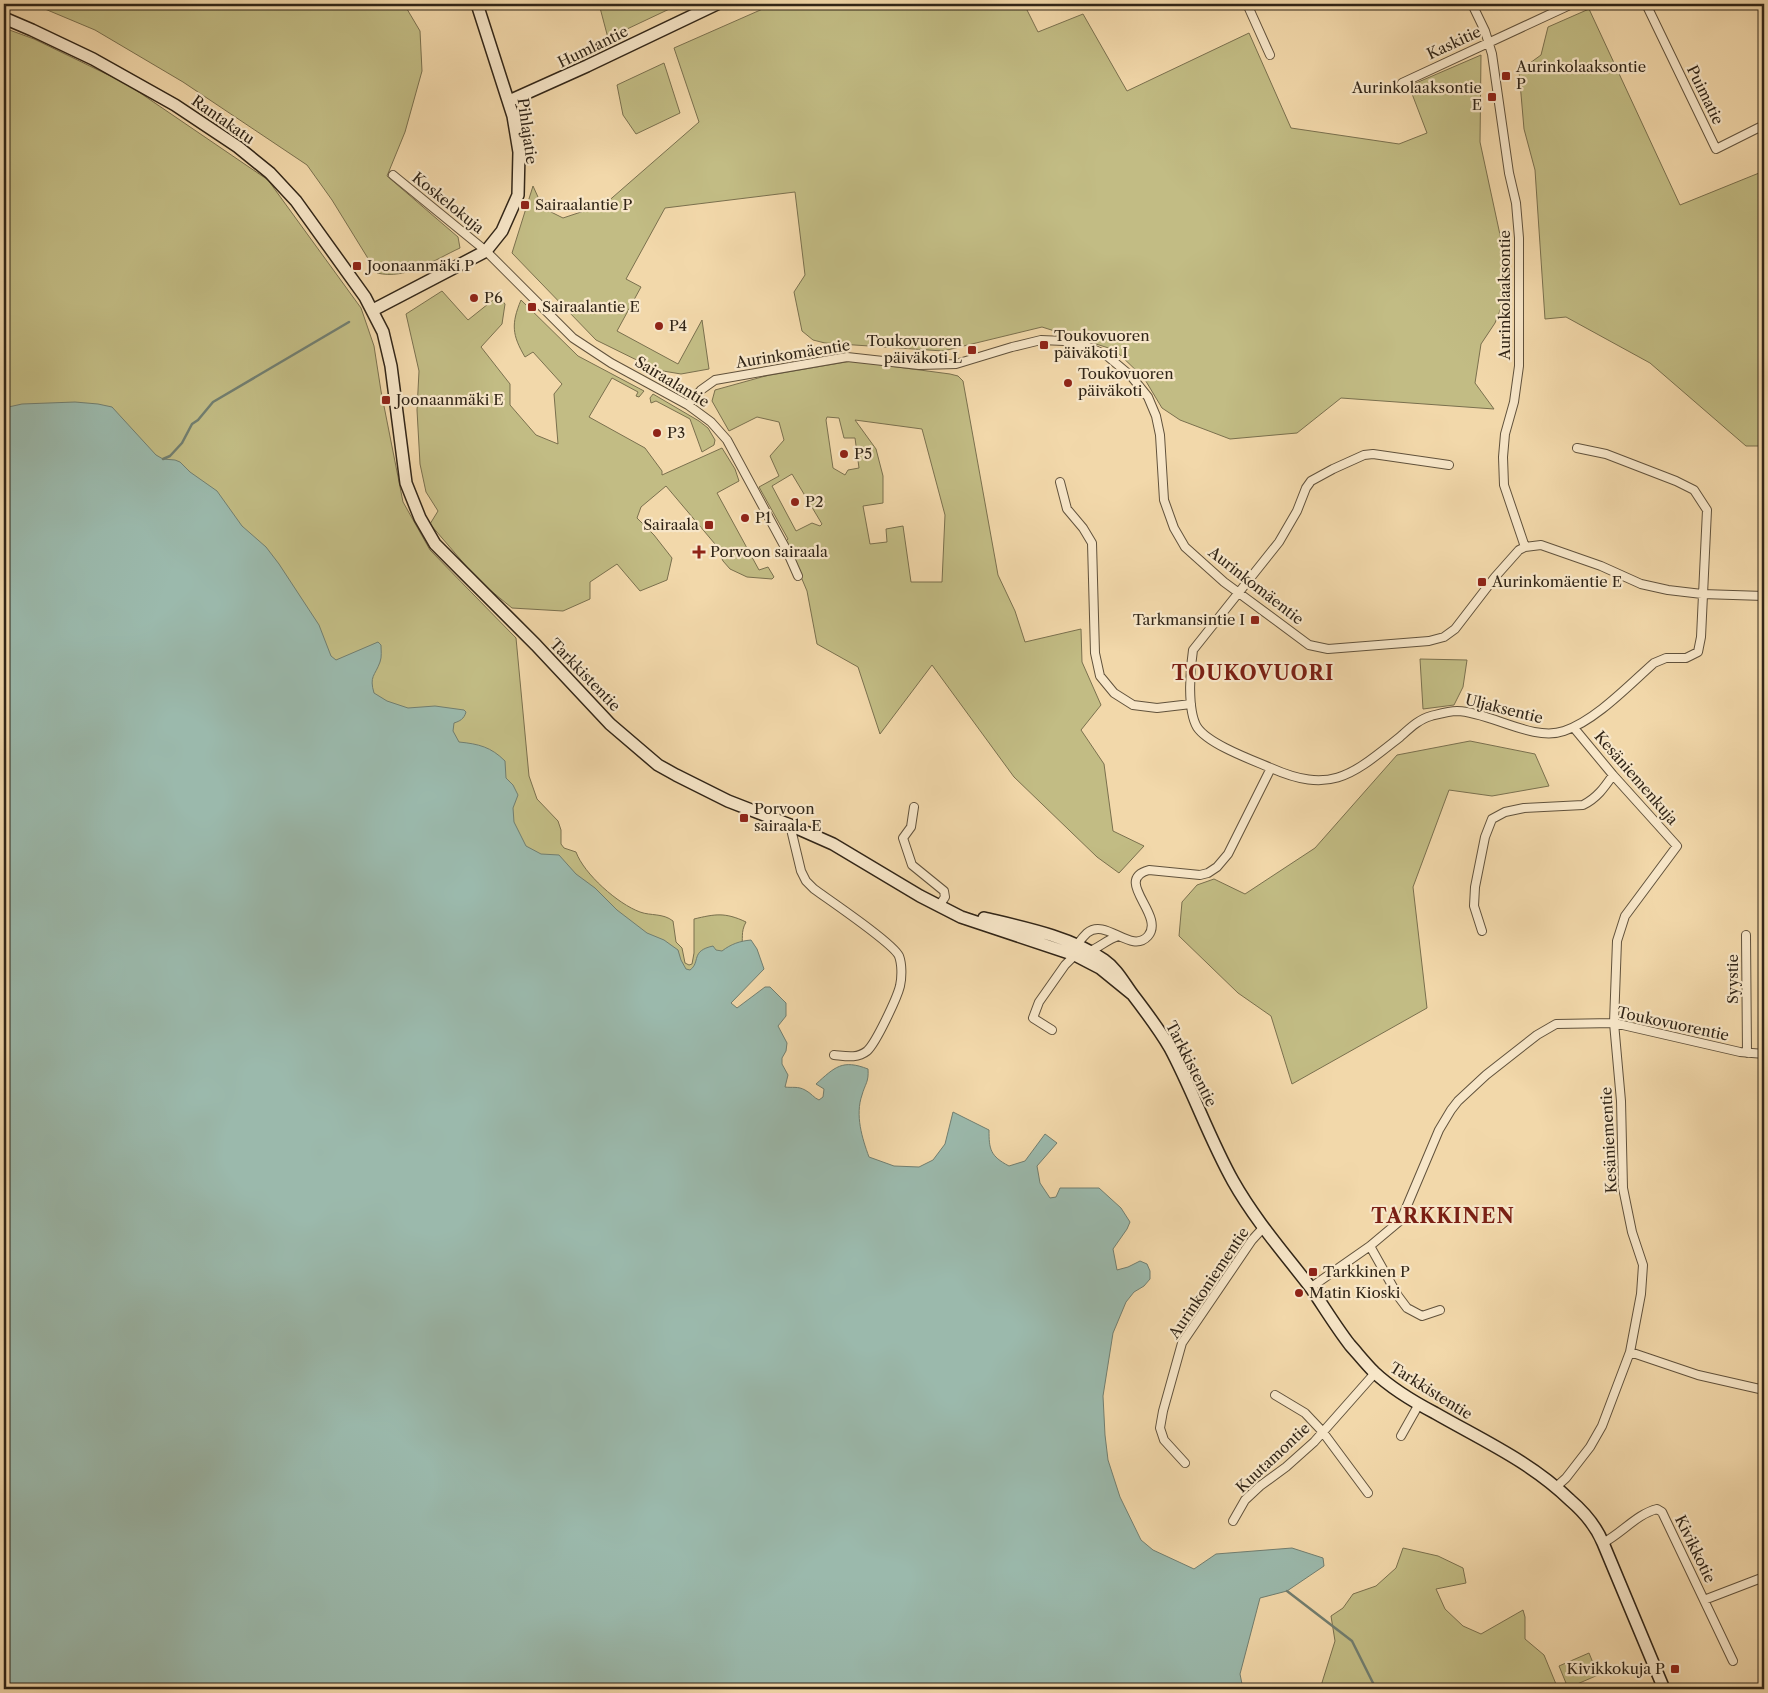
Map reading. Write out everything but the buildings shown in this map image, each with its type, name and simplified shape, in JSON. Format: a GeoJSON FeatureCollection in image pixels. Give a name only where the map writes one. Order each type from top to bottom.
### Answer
{"type":"FeatureCollection","features":[{"type":"Feature","properties":{"kind":"street","name":"Pihlajatie"},"geometry":{"type":"LineString","coordinates":[[373,310],[486,251],[502,230],[518,195],[519,152],[509,101],[477,4]]}},
{"type":"Feature","properties":{"kind":"street","name":"Humlantie"},"geometry":{"type":"LineString","coordinates":[[509,101],[717,4]]}},
{"type":"Feature","properties":{"kind":"street"},"geometry":{"type":"LineString","coordinates":[[1247,4],[1270,55]]}},
{"type":"Feature","properties":{"kind":"street","name":"Aurinkolaaksontie"},"geometry":{"type":"LineString","coordinates":[[1472,4],[1488,42],[1494,65],[1518,220],[1519,366],[1514,402],[1504,434],[1503,457],[1504,485],[1524,547]]}},
{"type":"Feature","properties":{"kind":"street","name":"Kaskitie"},"geometry":{"type":"LineString","coordinates":[[1402,82],[1572,4]]}},
{"type":"Feature","properties":{"kind":"street","name":"Puimatie"},"geometry":{"type":"LineString","coordinates":[[1646,4],[1716,149],[1764,125]]}},
{"type":"Feature","properties":{"kind":"street","name":"Rantakatu"},"geometry":{"type":"LineString","coordinates":[[4,18],[93,59],[175,105],[238,148],[270,173],[296,200],[373,310]]}},
{"type":"Feature","properties":{"kind":"street","name":"Koskelokuja"},"geometry":{"type":"LineString","coordinates":[[393,175],[486,251]]}},
{"type":"Feature","properties":{"kind":"street","name":"Sairaalantie"},"geometry":{"type":"LineString","coordinates":[[486,251],[573,338],[611,363],[688,405],[711,422],[727,440],[787,551],[798,576]]}},
{"type":"Feature","properties":{"kind":"street","name":"Tarkkistentie"},"geometry":{"type":"LineString","coordinates":[[373,310],[383,332],[390,357],[406,484],[420,518],[435,544],[536,645],[610,724],[658,764],[728,801],[833,844],[939,906],[1010,924],[1076,950],[1091,952],[1106,961],[1121,976],[1169,1048],[1231,1178],[1246,1204],[1310,1288],[1342,1335],[1375,1373],[1419,1404],[1535,1470],[1578,1508],[1599,1533],[1664,1689]]}},
{"type":"Feature","properties":{"kind":"street","name":"Aurinkomäentie"},"geometry":{"type":"LineString","coordinates":[[688,405],[701,390],[715,380],[847,357],[919,365],[956,364],[1041,340],[1064,341],[1086,346],[1106,355],[1130,376],[1148,397],[1156,416],[1160,435],[1164,500],[1174,528],[1185,547],[1224,582],[1310,645],[1328,648],[1429,641],[1444,636],[1454,629],[1494,577],[1524,547]]}},
{"type":"Feature","properties":{"kind":"street","name":"Uljaksentie"},"geometry":{"type":"LineString","coordinates":[[1449,465],[1373,454],[1364,455],[1311,481],[1306,488],[1297,511],[1279,542],[1193,650],[1190,668],[1191,704],[1197,726],[1211,741],[1271,768],[1309,780],[1321,781],[1343,776],[1360,768],[1414,725],[1429,716],[1448,712],[1457,711],[1474,714],[1546,734],[1574,728],[1592,716],[1654,663],[1666,658],[1686,658],[1698,652],[1701,637],[1706,510],[1694,490],[1676,481],[1606,454],[1577,448]]}},
{"type":"Feature","properties":{"kind":"street"},"geometry":{"type":"LineString","coordinates":[[1060,482],[1066,509],[1083,528],[1092,543],[1095,654],[1100,676],[1114,693],[1133,705],[1157,708],[1191,704]]}},
{"type":"Feature","properties":{"kind":"street"},"geometry":{"type":"LineString","coordinates":[[1524,547],[1541,545],[1601,566],[1641,584],[1668,590],[1702,594],[1764,596]]}},
{"type":"Feature","properties":{"kind":"street","name":"Kesäniemenkuja"},"geometry":{"type":"LineString","coordinates":[[1574,728],[1613,775],[1677,846]]}},
{"type":"Feature","properties":{"kind":"street"},"geometry":{"type":"LineString","coordinates":[[1052,1030],[1033,1018],[1039,1002],[1076,950],[1085,934],[1093,928],[1100,928],[1133,940],[1142,940],[1149,935],[1151,932],[1151,917],[1137,890],[1135,882],[1137,877],[1142,872],[1156,870],[1200,875],[1208,873],[1223,861],[1271,768]]}},
{"type":"Feature","properties":{"kind":"street"},"geometry":{"type":"LineString","coordinates":[[1482,931],[1474,906],[1474,887],[1485,837],[1492,819],[1505,812],[1524,808],[1583,805],[1590,802],[1600,793],[1613,775]]}},
{"type":"Feature","properties":{"kind":"street"},"geometry":{"type":"LineString","coordinates":[[914,807],[911,827],[904,838],[907,852],[912,865],[944,891],[945,897],[939,906]]}},
{"type":"Feature","properties":{"kind":"street"},"geometry":{"type":"LineString","coordinates":[[790,825],[801,871],[806,881],[814,889],[888,943],[898,955],[902,971],[900,987],[878,1035],[867,1051],[855,1057],[834,1055]]}},
{"type":"Feature","properties":{"kind":"street","name":"Kesäniementie"},"geometry":{"type":"LineString","coordinates":[[1556,1487],[1566,1478],[1590,1447],[1602,1426],[1630,1352],[1643,1265],[1632,1232],[1623,1188],[1621,1101],[1614,1023],[1617,940],[1625,916],[1677,846]]}},
{"type":"Feature","properties":{"kind":"street","name":"Syystie"},"geometry":{"type":"LineString","coordinates":[[1746,935],[1747,1053]]}},
{"type":"Feature","properties":{"kind":"street"},"geometry":{"type":"LineString","coordinates":[[1091,952],[1109,939],[1118,936]]}},
{"type":"Feature","properties":{"kind":"street","name":"Tarkkistentie"},"geometry":{"type":"LineString","coordinates":[[1076,950],[1132,994]]}},
{"type":"Feature","properties":{"kind":"street","name":"Toukovuorentie"},"geometry":{"type":"LineString","coordinates":[[1310,1288],[1370,1246],[1401,1220],[1443,1123],[1458,1101],[1486,1075],[1537,1035],[1556,1024],[1614,1023],[1747,1053],[1764,1054]]}},
{"type":"Feature","properties":{"kind":"street","name":"Aurinkoniementie"},"geometry":{"type":"LineString","coordinates":[[1186,1463],[1164,1440],[1160,1428],[1182,1343],[1252,1240],[1263,1228]]}},
{"type":"Feature","properties":{"kind":"street"},"geometry":{"type":"LineString","coordinates":[[1370,1246],[1398,1296],[1408,1308],[1422,1316],[1440,1310]]}},
{"type":"Feature","properties":{"kind":"street"},"geometry":{"type":"LineString","coordinates":[[1630,1352],[1698,1375],[1764,1390]]}},
{"type":"Feature","properties":{"kind":"street","name":"Kuutamontie"},"geometry":{"type":"LineString","coordinates":[[1233,1521],[1245,1500],[1303,1453],[1375,1373]]}},
{"type":"Feature","properties":{"kind":"street"},"geometry":{"type":"LineString","coordinates":[[1274,1395],[1305,1413],[1322,1431],[1368,1493]]}},
{"type":"Feature","properties":{"kind":"street"},"geometry":{"type":"LineString","coordinates":[[1401,1436],[1419,1404]]}},
{"type":"Feature","properties":{"kind":"street","name":"Kivikkotie"},"geometry":{"type":"LineString","coordinates":[[1603,1543],[1615,1537],[1648,1511],[1657,1509],[1662,1512],[1733,1661]]}},
{"type":"Feature","properties":{"kind":"street"},"geometry":{"type":"LineString","coordinates":[[1704,1600],[1764,1577]]}},
{"type":"Feature","properties":{"kind":"shaded area"},"geometry":{"type":"Polygon","coordinates":[[[33,4],[404,4],[420,31],[422,71],[405,132],[387,176],[458,237],[460,248],[420,268],[399,274],[377,273],[332,200],[307,165],[183,82],[95,30],[33,4]]]}},
{"type":"Feature","properties":{"kind":"shaded area"},"geometry":{"type":"Polygon","coordinates":[[[599,4],[680,4],[608,38],[599,4]]]}},
{"type":"Feature","properties":{"kind":"shaded area"},"geometry":{"type":"Polygon","coordinates":[[[774,4],[1024,4],[1038,32],[1083,14],[1127,91],[1249,33],[1291,128],[1399,144],[1427,133],[1409,86],[1481,55],[1480,142],[1502,244],[1501,308],[1495,323],[1481,344],[1475,383],[1494,409],[1341,398],[1297,433],[1230,439],[1180,420],[1162,408],[1144,378],[1115,350],[1042,327],[943,351],[825,343],[813,340],[802,331],[794,292],[805,275],[795,192],[665,208],[626,279],[641,287],[617,331],[678,364],[702,320],[709,369],[681,374],[657,370],[596,340],[512,253],[533,186],[543,208],[563,218],[605,204],[699,122],[674,48],[774,4]]]}},
{"type":"Feature","properties":{"kind":"shaded area"},"geometry":{"type":"Polygon","coordinates":[[[1589,9],[1680,205],[1764,171],[1764,446],[1746,446],[1650,363],[1566,317],[1545,319],[1535,170],[1524,129],[1519,71],[1541,55],[1548,27],[1589,9]]]}},
{"type":"Feature","properties":{"kind":"shaded area"},"geometry":{"type":"Polygon","coordinates":[[[4,28],[34,39],[127,84],[268,180],[361,308],[374,346],[403,502],[430,550],[516,638],[529,776],[537,799],[558,821],[561,830],[561,844],[564,848],[576,852],[586,870],[594,879],[622,902],[640,912],[669,918],[673,921],[676,942],[682,948],[685,963],[689,965],[692,964],[694,953],[694,919],[726,915],[746,922],[743,929],[741,949],[4,1689],[4,28]]]}},
{"type":"Feature","properties":{"kind":"shaded area"},"geometry":{"type":"Polygon","coordinates":[[[664,63],[680,113],[636,134],[623,115],[617,85],[664,63]]]}},
{"type":"Feature","properties":{"kind":"shaded area"},"geometry":{"type":"Polygon","coordinates":[[[442,291],[468,320],[498,296],[505,304],[502,324],[481,347],[510,384],[510,405],[536,435],[558,444],[554,394],[562,384],[533,352],[525,357],[517,342],[514,323],[521,300],[578,356],[644,391],[639,397],[636,396],[638,392],[612,378],[589,417],[645,448],[662,471],[662,475],[722,448],[735,469],[739,481],[717,493],[759,570],[768,567],[774,577],[772,579],[747,577],[730,569],[723,561],[715,544],[666,486],[641,507],[637,518],[654,535],[672,558],[667,580],[640,591],[617,564],[590,582],[590,599],[563,611],[512,608],[479,581],[430,524],[438,511],[426,492],[420,464],[417,410],[419,371],[406,314],[442,291]]]}},
{"type":"Feature","properties":{"kind":"shaded area"},"geometry":{"type":"Polygon","coordinates":[[[852,361],[950,374],[958,376],[963,381],[998,575],[1015,611],[1025,642],[1081,629],[1082,662],[1101,705],[1081,730],[1104,764],[1113,831],[1144,846],[1119,873],[1097,857],[1014,777],[932,665],[880,734],[858,667],[817,644],[807,591],[786,541],[788,539],[759,487],[779,476],[770,456],[784,440],[779,422],[757,417],[729,431],[712,401],[715,390],[769,375],[852,361]],[[827,417],[833,468],[845,475],[848,470],[859,468],[855,438],[844,438],[839,418],[827,417]],[[855,420],[876,449],[883,476],[883,503],[863,506],[870,544],[887,542],[886,529],[903,526],[911,582],[942,582],[945,515],[922,429],[855,420]],[[792,474],[772,486],[796,531],[812,523],[820,526],[822,524],[792,474]]]}},
{"type":"Feature","properties":{"kind":"shaded area"},"geometry":{"type":"Polygon","coordinates":[[[653,394],[708,428],[715,440],[714,445],[702,452],[690,419],[656,401],[651,403],[650,398],[653,394]]]}},
{"type":"Feature","properties":{"kind":"shaded area"},"geometry":{"type":"Polygon","coordinates":[[[75,402],[112,407],[156,455],[163,459],[180,462],[190,472],[217,491],[242,526],[266,547],[279,564],[319,625],[331,656],[336,660],[378,642],[381,645],[381,656],[372,679],[374,693],[387,701],[408,708],[435,706],[464,710],[466,712],[464,716],[454,723],[453,731],[459,742],[484,747],[495,752],[505,761],[506,778],[513,785],[518,795],[513,808],[514,822],[526,846],[541,854],[559,855],[576,874],[595,888],[617,910],[647,933],[664,940],[678,950],[686,969],[690,970],[693,967],[701,951],[706,948],[713,946],[716,950],[722,951],[736,943],[751,940],[757,949],[764,969],[731,1003],[737,1008],[765,987],[770,987],[786,1003],[786,1016],[778,1026],[787,1043],[786,1051],[782,1058],[782,1064],[788,1075],[785,1087],[802,1089],[819,1100],[823,1097],[824,1089],[816,1084],[834,1069],[839,1066],[852,1065],[868,1069],[867,1080],[860,1103],[859,1118],[869,1157],[894,1166],[919,1167],[933,1160],[945,1144],[953,1112],[989,1130],[990,1147],[994,1155],[1009,1166],[1025,1161],[1045,1134],[1057,1143],[1037,1166],[1040,1183],[1050,1198],[1056,1197],[1060,1188],[1099,1188],[1121,1208],[1130,1222],[1113,1249],[1117,1270],[1140,1261],[1147,1264],[1150,1271],[1150,1279],[1144,1286],[1134,1292],[1126,1302],[1113,1333],[1103,1396],[1105,1435],[1108,1460],[1120,1497],[1141,1540],[1153,1550],[1194,1569],[1216,1554],[1292,1548],[1323,1558],[1324,1566],[1287,1591],[1260,1598],[1240,1674],[1243,1689],[4,1689],[4,408],[22,404],[75,402]]]}},
{"type":"Feature","properties":{"kind":"shaded area"},"geometry":{"type":"Polygon","coordinates":[[[1420,659],[1467,660],[1463,687],[1454,705],[1423,709],[1420,659]]]}},
{"type":"Feature","properties":{"kind":"shaded area"},"geometry":{"type":"Polygon","coordinates":[[[1470,741],[1535,754],[1549,786],[1492,796],[1449,790],[1413,887],[1427,1008],[1292,1084],[1271,1016],[1238,993],[1179,936],[1182,902],[1197,885],[1214,879],[1245,894],[1315,848],[1397,755],[1470,741]]]}},
{"type":"Feature","properties":{"kind":"shaded area"},"geometry":{"type":"Polygon","coordinates":[[[1403,1548],[1438,1556],[1463,1568],[1466,1583],[1436,1589],[1445,1609],[1463,1626],[1481,1634],[1523,1610],[1525,1617],[1525,1639],[1544,1655],[1558,1689],[1320,1689],[1335,1641],[1331,1616],[1343,1608],[1353,1594],[1376,1586],[1396,1568],[1403,1548]]]}},
{"type":"Feature","properties":{"kind":"shaded area"},"geometry":{"type":"Polygon","coordinates":[[[1589,1653],[1598,1675],[1568,1688],[1559,1666],[1589,1653]]]}},
{"type":"Feature","properties":{"kind":"waterway"},"geometry":{"type":"LineString","coordinates":[[163,459],[170,456],[182,443],[192,424],[198,420],[213,402],[349,322]]}},
{"type":"Feature","properties":{"kind":"waterway"},"geometry":{"type":"LineString","coordinates":[[1287,1591],[1352,1641],[1376,1689]]}},
{"type":"Feature","properties":{"kind":"place","name":"Aurinkolaaksontie P"},"geometry":{"type":"Point","coordinates":[1506,76]}},
{"type":"Feature","properties":{"kind":"place","name":"Aurinkolaaksontie E"},"geometry":{"type":"Point","coordinates":[1492,97]}},
{"type":"Feature","properties":{"kind":"place","name":"Sairaalantie P"},"geometry":{"type":"Point","coordinates":[525,205]}},
{"type":"Feature","properties":{"kind":"place","name":"Joonaanmäki P"},"geometry":{"type":"Point","coordinates":[357,266]}},
{"type":"Feature","properties":{"kind":"place","name":"P6"},"geometry":{"type":"Point","coordinates":[474,298]}},
{"type":"Feature","properties":{"kind":"place","name":"Sairaalantie E"},"geometry":{"type":"Point","coordinates":[532,307]}},
{"type":"Feature","properties":{"kind":"place","name":"P4"},"geometry":{"type":"Point","coordinates":[659,326]}},
{"type":"Feature","properties":{"kind":"place","name":"Toukovuoren päiväkoti I"},"geometry":{"type":"Point","coordinates":[1044,345]}},
{"type":"Feature","properties":{"kind":"place","name":"Toukovuoren päiväkoti L"},"geometry":{"type":"Point","coordinates":[972,350]}},
{"type":"Feature","properties":{"kind":"place","name":"Toukovuoren päiväkoti"},"geometry":{"type":"Point","coordinates":[1068,383]}},
{"type":"Feature","properties":{"kind":"place","name":"Joonaanmäki E"},"geometry":{"type":"Point","coordinates":[386,400]}},
{"type":"Feature","properties":{"kind":"place","name":"P3"},"geometry":{"type":"Point","coordinates":[657,433]}},
{"type":"Feature","properties":{"kind":"place","name":"P5"},"geometry":{"type":"Point","coordinates":[844,454]}},
{"type":"Feature","properties":{"kind":"place","name":"P2"},"geometry":{"type":"Point","coordinates":[795,502]}},
{"type":"Feature","properties":{"kind":"place","name":"P1"},"geometry":{"type":"Point","coordinates":[745,518]}},
{"type":"Feature","properties":{"kind":"place","name":"Sairaala"},"geometry":{"type":"Point","coordinates":[709,525]}},
{"type":"Feature","properties":{"kind":"place","name":"Porvoon sairaala"},"geometry":{"type":"Point","coordinates":[699,552]}},
{"type":"Feature","properties":{"kind":"place","name":"Aurinkomäentie E"},"geometry":{"type":"Point","coordinates":[1482,582]}},
{"type":"Feature","properties":{"kind":"place","name":"Tarkmansintie I"},"geometry":{"type":"Point","coordinates":[1255,620]}},
{"type":"Feature","properties":{"kind":"place","name":"Porvoon sairaala E"},"geometry":{"type":"Point","coordinates":[744,818]}},
{"type":"Feature","properties":{"kind":"place","name":"Tarkkinen P"},"geometry":{"type":"Point","coordinates":[1313,1272]}},
{"type":"Feature","properties":{"kind":"place","name":"Matin Kioski"},"geometry":{"type":"Point","coordinates":[1299,1293]}},
{"type":"Feature","properties":{"kind":"place","name":"Kivikkokuja P"},"geometry":{"type":"Point","coordinates":[1675,1669]}},
{"type":"Feature","properties":{"kind":"district","name":"TOUKOVUORI"},"geometry":{"type":"Point","coordinates":[1253,673]}},
{"type":"Feature","properties":{"kind":"district","name":"TARKKINEN"},"geometry":{"type":"Point","coordinates":[1443,1216]}}]}
